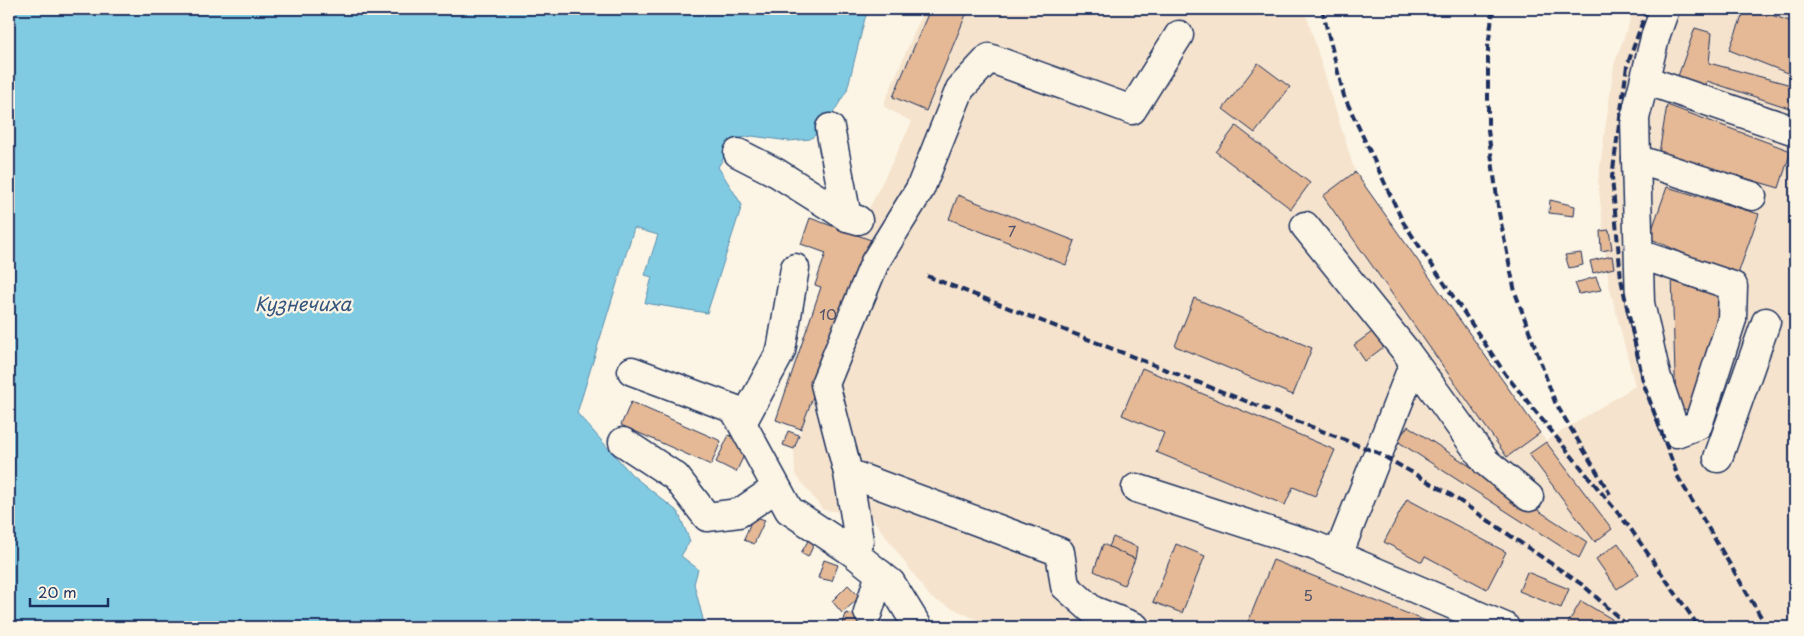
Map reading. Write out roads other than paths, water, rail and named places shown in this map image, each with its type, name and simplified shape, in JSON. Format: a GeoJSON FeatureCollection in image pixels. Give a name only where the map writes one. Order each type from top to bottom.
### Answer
{"type":"FeatureCollection","features":[{"type":"Feature","properties":{"kind":"street"},"geometry":{"type":"LineString","coordinates":[[1639,254],[1733,286],[1732,319],[1698,424],[1676,433],[1656,375],[1640,303],[1636,159],[1635,118],[1656,34],[1665,9]]}},
{"type":"Feature","properties":{"kind":"street"},"geometry":{"type":"LineString","coordinates":[[851,551],[859,541],[848,473],[825,384],[875,262],[920,189],[960,89],[990,58],[1132,110],[1180,35]]}},
{"type":"Feature","properties":{"kind":"street"},"geometry":{"type":"LineString","coordinates":[[1645,80],[1795,131]]}},
{"type":"Feature","properties":{"kind":"street"},"geometry":{"type":"LineString","coordinates":[[738,153],[777,173],[853,218],[830,128]]}},
{"type":"Feature","properties":{"kind":"street"},"geometry":{"type":"LineString","coordinates":[[1636,159],[1752,196]]}},
{"type":"Feature","properties":{"kind":"street"},"geometry":{"type":"LineString","coordinates":[[1305,226],[1414,363],[1486,462],[1529,497]]}},
{"type":"Feature","properties":{"kind":"street"},"geometry":{"type":"LineString","coordinates":[[742,423],[781,351],[795,268]]}},
{"type":"Feature","properties":{"kind":"street"},"geometry":{"type":"LineString","coordinates":[[1718,458],[1766,322]]}},
{"type":"Feature","properties":{"kind":"street"},"geometry":{"type":"LineString","coordinates":[[1338,556],[1414,363]]}},
{"type":"Feature","properties":{"kind":"street"},"geometry":{"type":"LineString","coordinates":[[632,371],[734,409],[789,510],[851,551],[891,583],[918,627]]}},
{"type":"Feature","properties":{"kind":"street"},"geometry":{"type":"LineString","coordinates":[[623,442],[676,477],[707,517],[739,513],[776,488]]}},
{"type":"Feature","properties":{"kind":"street"},"geometry":{"type":"LineString","coordinates":[[848,473],[1060,552],[1065,586],[1092,610],[1135,627]]}},
{"type":"Feature","properties":{"kind":"street"},"geometry":{"type":"LineString","coordinates":[[1136,488],[1315,546],[1505,627]]}},
{"type":"Feature","properties":{"kind":"street"},"geometry":{"type":"LineString","coordinates":[[868,612],[880,574]]}},
{"type":"Feature","properties":{"kind":"water","name":"Кузнечиха"},"geometry":{"type":"Polygon","coordinates":[[[9,9],[870,9],[865,18],[847,90],[824,128],[810,139],[789,141],[752,136],[736,139],[718,167],[742,205],[707,313],[645,303],[652,277],[645,275],[658,235],[634,228],[577,413],[632,475],[678,512],[690,541],[681,556],[698,569],[694,584],[705,627],[9,627],[9,9]]]}},
{"type":"Feature","properties":{"kind":"railway"},"geometry":{"type":"LineString","coordinates":[[1322,9],[1344,96],[1403,222],[1506,375],[1630,528],[1699,627]]}},
{"type":"Feature","properties":{"kind":"railway"},"geometry":{"type":"LineString","coordinates":[[1493,9],[1488,47],[1488,130],[1499,213],[1515,292],[1555,402],[1610,494]]}},
{"type":"Feature","properties":{"kind":"railway"},"geometry":{"type":"LineString","coordinates":[[1647,9],[1627,66],[1612,177],[1621,279],[1644,385],[1678,477],[1767,627]]}},
{"type":"Feature","properties":{"kind":"railway"},"geometry":{"type":"LineString","coordinates":[[927,276],[1378,453],[1448,493],[1584,586],[1629,627]]}}]}
